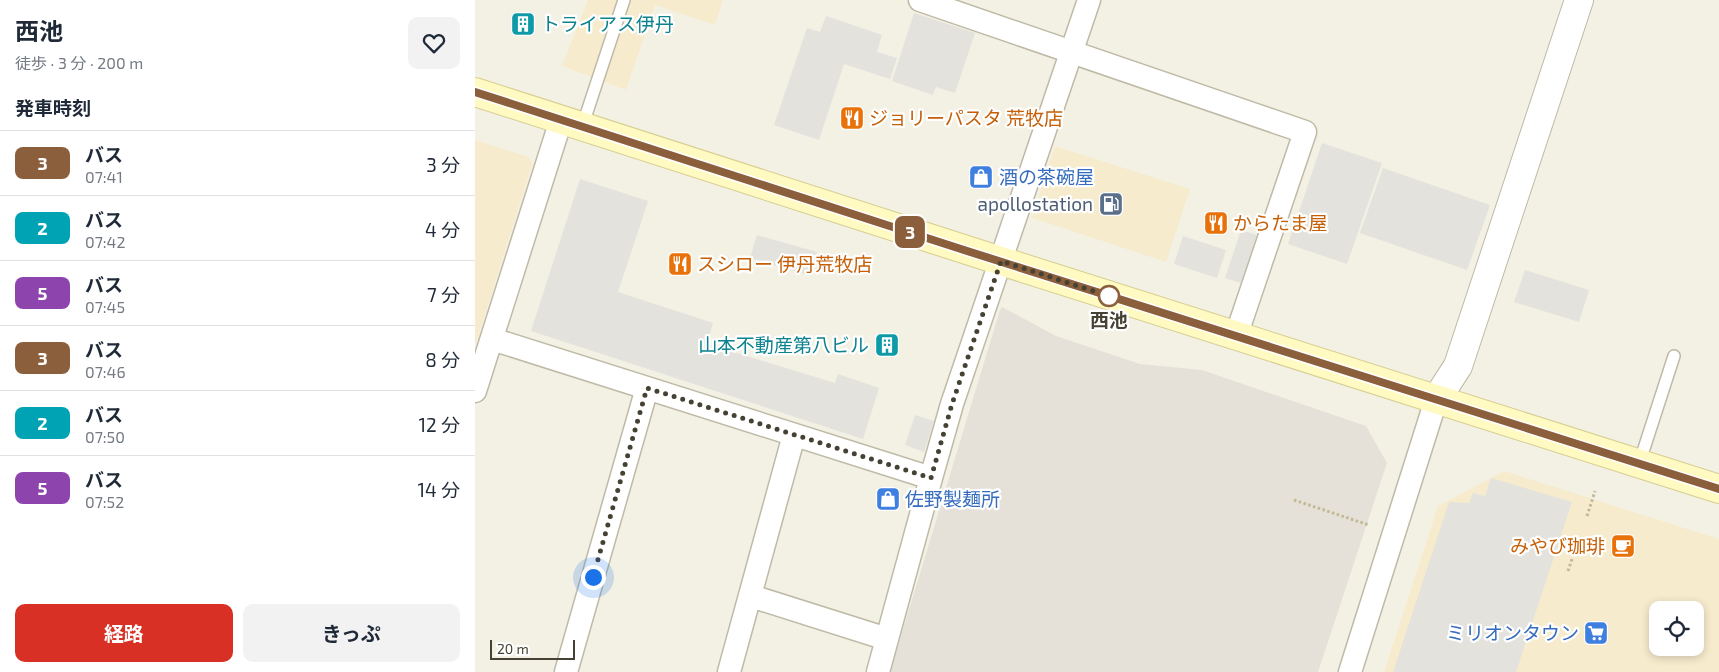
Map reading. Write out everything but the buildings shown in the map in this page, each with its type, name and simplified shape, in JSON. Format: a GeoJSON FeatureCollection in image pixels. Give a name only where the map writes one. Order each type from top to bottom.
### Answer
{"type":"FeatureCollection","features":[{"type":"Feature","properties":{"kind":"main road"},"geometry":{"type":"LineString","coordinates":[[475,92],[1719,489]]}},
{"type":"Feature","properties":{"kind":"street"},"geometry":{"type":"LineString","coordinates":[[920,0],[1305,132],[1236,336]]}},
{"type":"Feature","properties":{"kind":"street"},"geometry":{"type":"LineString","coordinates":[[878,672],[952,404],[1089,0]]}},
{"type":"Feature","properties":{"kind":"street"},"geometry":{"type":"LineString","coordinates":[[1351,672],[1437,400],[1458,366],[1579,0]]}},
{"type":"Feature","properties":{"kind":"street"},"geometry":{"type":"LineString","coordinates":[[475,391],[492,339],[571,124]]}},
{"type":"Feature","properties":{"kind":"street"},"geometry":{"type":"LineString","coordinates":[[492,339],[931,478]]}},
{"type":"Feature","properties":{"kind":"street"},"geometry":{"type":"LineString","coordinates":[[566,672],[647,388]]}},
{"type":"Feature","properties":{"kind":"street"},"geometry":{"type":"LineString","coordinates":[[729,672],[793,435]]}},
{"type":"Feature","properties":{"kind":"street"},"geometry":{"type":"LineString","coordinates":[[751,596],[887,639]]}},
{"type":"Feature","properties":{"kind":"lane"},"geometry":{"type":"LineString","coordinates":[[571,124],[624,0]]}},
{"type":"Feature","properties":{"kind":"lane"},"geometry":{"type":"LineString","coordinates":[[1639,464],[1673,356]]}},
{"type":"Feature","properties":{"kind":"path"},"geometry":{"type":"LineString","coordinates":[[1587,516],[1595,491]]}},
{"type":"Feature","properties":{"kind":"path"},"geometry":{"type":"LineString","coordinates":[[1294,500],[1370,526]]}},
{"type":"Feature","properties":{"kind":"path"},"geometry":{"type":"LineString","coordinates":[[1568,571],[1573,556]]}},
{"type":"Feature","properties":{"kind":"shaded area"},"geometry":{"type":"Polygon","coordinates":[[[588,0],[723,0],[715,25],[655,5],[626,90],[562,66],[588,0]]]}},
{"type":"Feature","properties":{"kind":"shaded area"},"geometry":{"type":"Polygon","coordinates":[[[914,13],[975,33],[955,93],[936,87],[933,95],[892,81],[914,13]]]}},
{"type":"Feature","properties":{"kind":"shaded area"},"geometry":{"type":"Polygon","coordinates":[[[826,16],[882,35],[877,52],[897,58],[890,79],[844,64],[819,140],[774,125],[807,28],[820,32],[826,16]]]}},
{"type":"Feature","properties":{"kind":"shaded area"},"geometry":{"type":"Polygon","coordinates":[[[475,140],[529,157],[532,165],[475,346],[475,140]]]}},
{"type":"Feature","properties":{"kind":"shaded area"},"geometry":{"type":"Polygon","coordinates":[[[1322,143],[1382,163],[1347,264],[1288,244],[1322,143]]]}},
{"type":"Feature","properties":{"kind":"shaded area","name":"apollostation"},"geometry":{"type":"Polygon","coordinates":[[[1055,146],[1190,189],[1166,262],[1032,218],[1055,146]]]}},
{"type":"Feature","properties":{"kind":"shaded area"},"geometry":{"type":"Polygon","coordinates":[[[1383,168],[1490,205],[1467,270],[1360,233],[1383,168]]]}},
{"type":"Feature","properties":{"kind":"shaded area"},"geometry":{"type":"Polygon","coordinates":[[[580,179],[648,201],[618,292],[713,323],[707,344],[835,383],[838,374],[879,388],[863,439],[531,331],[580,179]]]}},
{"type":"Feature","properties":{"kind":"shaded area"},"geometry":{"type":"Polygon","coordinates":[[[1241,230],[1257,235],[1241,283],[1225,278],[1241,230]]]}},
{"type":"Feature","properties":{"kind":"shaded area"},"geometry":{"type":"Polygon","coordinates":[[[757,235],[817,252],[811,276],[750,258],[757,235]]]}},
{"type":"Feature","properties":{"kind":"shaded area"},"geometry":{"type":"Polygon","coordinates":[[[1183,236],[1226,250],[1217,278],[1174,264],[1183,236]]]}},
{"type":"Feature","properties":{"kind":"shaded area"},"geometry":{"type":"Polygon","coordinates":[[[1525,270],[1589,290],[1579,322],[1514,302],[1525,270]]]}},
{"type":"Feature","properties":{"kind":"shaded area"},"geometry":{"type":"Polygon","coordinates":[[[1002,307],[1056,336],[1140,364],[1202,370],[1366,426],[1387,463],[1318,672],[890,672],[1002,307]]]}},
{"type":"Feature","properties":{"kind":"shaded area"},"geometry":{"type":"Polygon","coordinates":[[[915,415],[934,421],[924,452],[905,445],[915,415]]]}},
{"type":"Feature","properties":{"kind":"shaded area"},"geometry":{"type":"Polygon","coordinates":[[[1504,471],[1719,539],[1719,672],[1384,672],[1438,506],[1504,471]]]}},
{"type":"Feature","properties":{"kind":"shaded area"},"geometry":{"type":"Polygon","coordinates":[[[1491,478],[1572,502],[1516,672],[1393,672],[1449,502],[1469,503],[1473,493],[1485,496],[1491,478]]]}},
{"type":"Feature","properties":{"kind":"bus line","name":"3"},"geometry":{"type":"LineString","coordinates":[[475,92],[964,250],[1719,489]]}},
{"type":"Feature","properties":{"kind":"place","name":"トライアス伊丹"},"geometry":{"type":"Point","coordinates":[523,24]}},
{"type":"Feature","properties":{"kind":"place","name":"ジョリーパスタ 荒牧店"},"geometry":{"type":"Point","coordinates":[852,118]}},
{"type":"Feature","properties":{"kind":"place","name":"酒の茶碗屋"},"geometry":{"type":"Point","coordinates":[981,177]}},
{"type":"Feature","properties":{"kind":"place","name":"apollostation"},"geometry":{"type":"Point","coordinates":[1111,204]}},
{"type":"Feature","properties":{"kind":"place","name":"からたま屋"},"geometry":{"type":"Point","coordinates":[1216,223]}},
{"type":"Feature","properties":{"kind":"place","name":"スシロー 伊丹荒牧店"},"geometry":{"type":"Point","coordinates":[680,264]}},
{"type":"Feature","properties":{"kind":"place","name":"西池"},"geometry":{"type":"Point","coordinates":[1109,296]}},
{"type":"Feature","properties":{"kind":"place","name":"山本不動産第八ビル"},"geometry":{"type":"Point","coordinates":[887,345]}},
{"type":"Feature","properties":{"kind":"place","name":"佐野製麺所"},"geometry":{"type":"Point","coordinates":[888,499]}},
{"type":"Feature","properties":{"kind":"place","name":"みやび珈琲"},"geometry":{"type":"Point","coordinates":[1623,546]}},
{"type":"Feature","properties":{"kind":"place","name":"ミリオンタウン"},"geometry":{"type":"Point","coordinates":[1596,633]}},
{"type":"Feature","properties":{"kind":"route"},"geometry":{"type":"LineString","coordinates":[[593,577],[647,388],[931,478],[952,404],[1001,261],[1109,296]]}}]}
